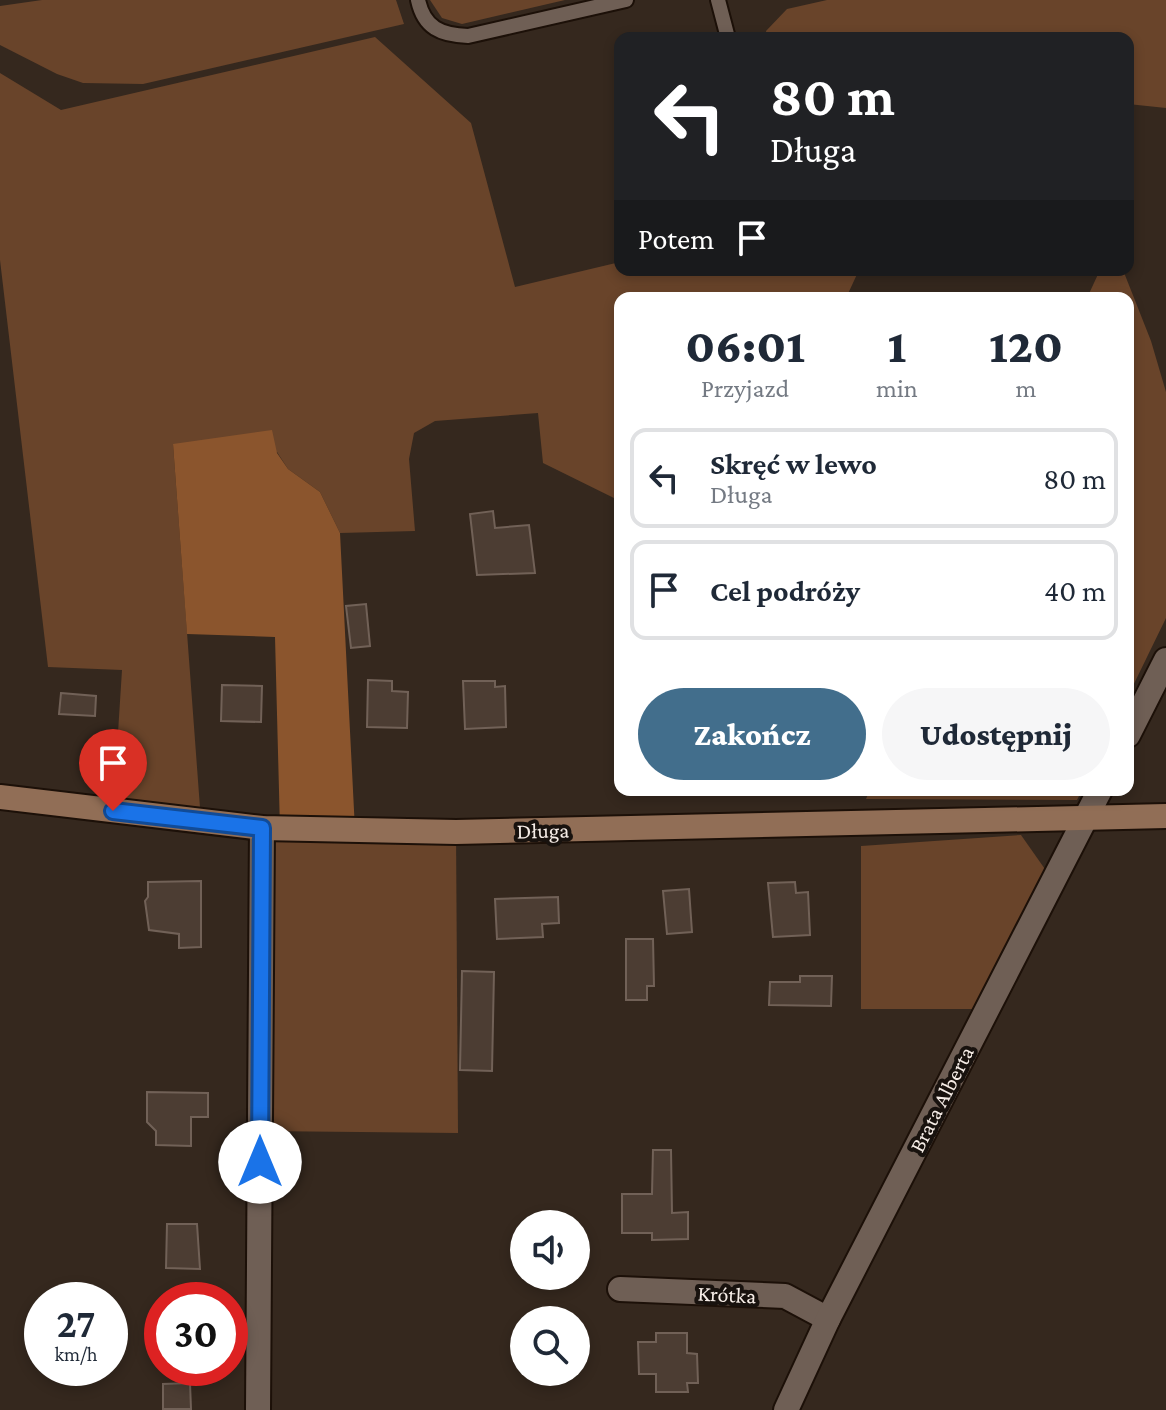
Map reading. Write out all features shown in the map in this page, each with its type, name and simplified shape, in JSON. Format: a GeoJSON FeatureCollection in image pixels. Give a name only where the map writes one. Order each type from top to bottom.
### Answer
{"type":"FeatureCollection","features":[{"type":"Feature","properties":{"kind":"street"},"geometry":{"type":"LineString","coordinates":[[1134,723],[1166,660]]}},
{"type":"Feature","properties":{"kind":"street","name":"Brata Alberta"},"geometry":{"type":"LineString","coordinates":[[786,1410],[828,1319],[1097,796]]}},
{"type":"Feature","properties":{"kind":"street","name":"Długa"},"geometry":{"type":"LineString","coordinates":[[0,797],[262,828],[456,832],[1166,816]]}},
{"type":"Feature","properties":{"kind":"street"},"geometry":{"type":"LineString","coordinates":[[258,1410],[262,828]]}},
{"type":"Feature","properties":{"kind":"street","name":"Krótka"},"geometry":{"type":"LineString","coordinates":[[620,1289],[785,1296],[828,1319]]}},
{"type":"Feature","properties":{"kind":"lane"},"geometry":{"type":"LineString","coordinates":[[418,0],[422,15],[430,27],[443,33],[468,36],[626,0]]}},
{"type":"Feature","properties":{"kind":"lane"},"geometry":{"type":"LineString","coordinates":[[718,0],[726,32]]}},
{"type":"Feature","properties":{"kind":"shaded area"},"geometry":{"type":"Polygon","coordinates":[[[42,0],[396,0],[404,24],[143,84],[83,83],[57,74],[0,45],[0,6],[42,0]]]}},
{"type":"Feature","properties":{"kind":"shaded area"},"geometry":{"type":"Polygon","coordinates":[[[430,0],[565,0],[462,24],[442,18],[430,0]]]}},
{"type":"Feature","properties":{"kind":"shaded area"},"geometry":{"type":"Polygon","coordinates":[[[827,0],[1166,0],[1166,108],[1134,105],[1134,32],[766,32],[787,9],[827,0]]]}},
{"type":"Feature","properties":{"kind":"shaded area"},"geometry":{"type":"Polygon","coordinates":[[[375,37],[471,123],[515,287],[614,263],[614,276],[856,276],[849,292],[614,292],[614,498],[543,463],[538,413],[435,421],[414,433],[409,459],[415,531],[340,533],[320,492],[288,469],[277,452],[173,444],[201,821],[113,811],[122,670],[48,667],[0,260],[0,73],[61,110],[375,37]]]}},
{"type":"Feature","properties":{"kind":"shaded area"},"geometry":{"type":"Polygon","coordinates":[[[1097,276],[1125,276],[1132,292],[1090,292],[1097,276]]]}},
{"type":"Feature","properties":{"kind":"shaded area"},"geometry":{"type":"Polygon","coordinates":[[[1134,298],[1166,392],[1166,618],[1134,684],[1134,298]]]}},
{"type":"Feature","properties":{"kind":"shaded area"},"geometry":{"type":"Polygon","coordinates":[[[272,430],[277,453],[288,469],[320,492],[340,533],[355,830],[280,829],[275,637],[187,634],[173,444],[272,430]]]}},
{"type":"Feature","properties":{"kind":"shaded area"},"geometry":{"type":"Polygon","coordinates":[[[867,796],[1079,796],[1077,800],[866,799],[867,796]]]}},
{"type":"Feature","properties":{"kind":"shaded area"},"geometry":{"type":"Polygon","coordinates":[[[262,828],[456,832],[458,1133],[260,1131],[262,828]]]}},
{"type":"Feature","properties":{"kind":"shaded area"},"geometry":{"type":"Polygon","coordinates":[[[1021,835],[1047,872],[977,1009],[861,1009],[861,846],[1021,835]]]}},
{"type":"Feature","properties":{"kind":"building"},"geometry":{"type":"Polygon","coordinates":[[[493,511],[495,528],[529,525],[535,573],[477,575],[470,514],[493,511]]]}},
{"type":"Feature","properties":{"kind":"building"},"geometry":{"type":"Polygon","coordinates":[[[366,604],[370,646],[351,648],[346,606],[366,604]]]}},
{"type":"Feature","properties":{"kind":"building"},"geometry":{"type":"Polygon","coordinates":[[[368,680],[392,681],[392,691],[408,692],[407,728],[367,727],[368,680]]]}},
{"type":"Feature","properties":{"kind":"building"},"geometry":{"type":"Polygon","coordinates":[[[463,681],[495,681],[495,687],[505,686],[506,727],[465,729],[463,681]]]}},
{"type":"Feature","properties":{"kind":"building"},"geometry":{"type":"Polygon","coordinates":[[[222,685],[262,686],[261,722],[221,721],[222,685]]]}},
{"type":"Feature","properties":{"kind":"building"},"geometry":{"type":"Polygon","coordinates":[[[61,693],[96,696],[95,716],[59,714],[61,693]]]}},
{"type":"Feature","properties":{"kind":"building"},"geometry":{"type":"Polygon","coordinates":[[[201,881],[201,947],[179,948],[179,934],[149,930],[145,901],[148,882],[201,881]]]}},
{"type":"Feature","properties":{"kind":"building"},"geometry":{"type":"Polygon","coordinates":[[[795,882],[796,893],[808,892],[810,935],[773,937],[768,883],[795,882]]]}},
{"type":"Feature","properties":{"kind":"building"},"geometry":{"type":"Polygon","coordinates":[[[689,889],[692,932],[667,934],[663,891],[689,889]]]}},
{"type":"Feature","properties":{"kind":"building"},"geometry":{"type":"Polygon","coordinates":[[[558,897],[559,923],[542,924],[543,937],[497,939],[495,899],[558,897]]]}},
{"type":"Feature","properties":{"kind":"building"},"geometry":{"type":"Polygon","coordinates":[[[626,939],[653,939],[654,986],[647,986],[647,1000],[626,1000],[626,939]]]}},
{"type":"Feature","properties":{"kind":"building"},"geometry":{"type":"Polygon","coordinates":[[[462,971],[494,972],[492,1071],[460,1070],[462,971]]]}},
{"type":"Feature","properties":{"kind":"building"},"geometry":{"type":"Polygon","coordinates":[[[800,976],[832,976],[831,1006],[769,1005],[770,982],[800,982],[800,976]]]}},
{"type":"Feature","properties":{"kind":"building"},"geometry":{"type":"Polygon","coordinates":[[[147,1092],[208,1093],[208,1117],[191,1117],[191,1146],[156,1145],[156,1131],[147,1122],[147,1092]]]}},
{"type":"Feature","properties":{"kind":"building"},"geometry":{"type":"Polygon","coordinates":[[[653,1150],[671,1150],[672,1213],[688,1212],[688,1239],[652,1240],[652,1233],[622,1233],[622,1194],[652,1194],[653,1150]]]}},
{"type":"Feature","properties":{"kind":"building"},"geometry":{"type":"Polygon","coordinates":[[[167,1224],[197,1224],[200,1269],[166,1268],[167,1224]]]}},
{"type":"Feature","properties":{"kind":"building"},"geometry":{"type":"Polygon","coordinates":[[[656,1333],[687,1333],[687,1353],[697,1354],[698,1383],[687,1383],[688,1392],[656,1392],[656,1374],[639,1374],[638,1342],[656,1342],[656,1333]]]}},
{"type":"Feature","properties":{"kind":"building"},"geometry":{"type":"Polygon","coordinates":[[[163,1386],[190,1386],[191,1409],[163,1409],[163,1386]]]}},
{"type":"Feature","properties":{"kind":"route"},"geometry":{"type":"LineString","coordinates":[[113,811],[262,828],[260,1162]]}}]}
